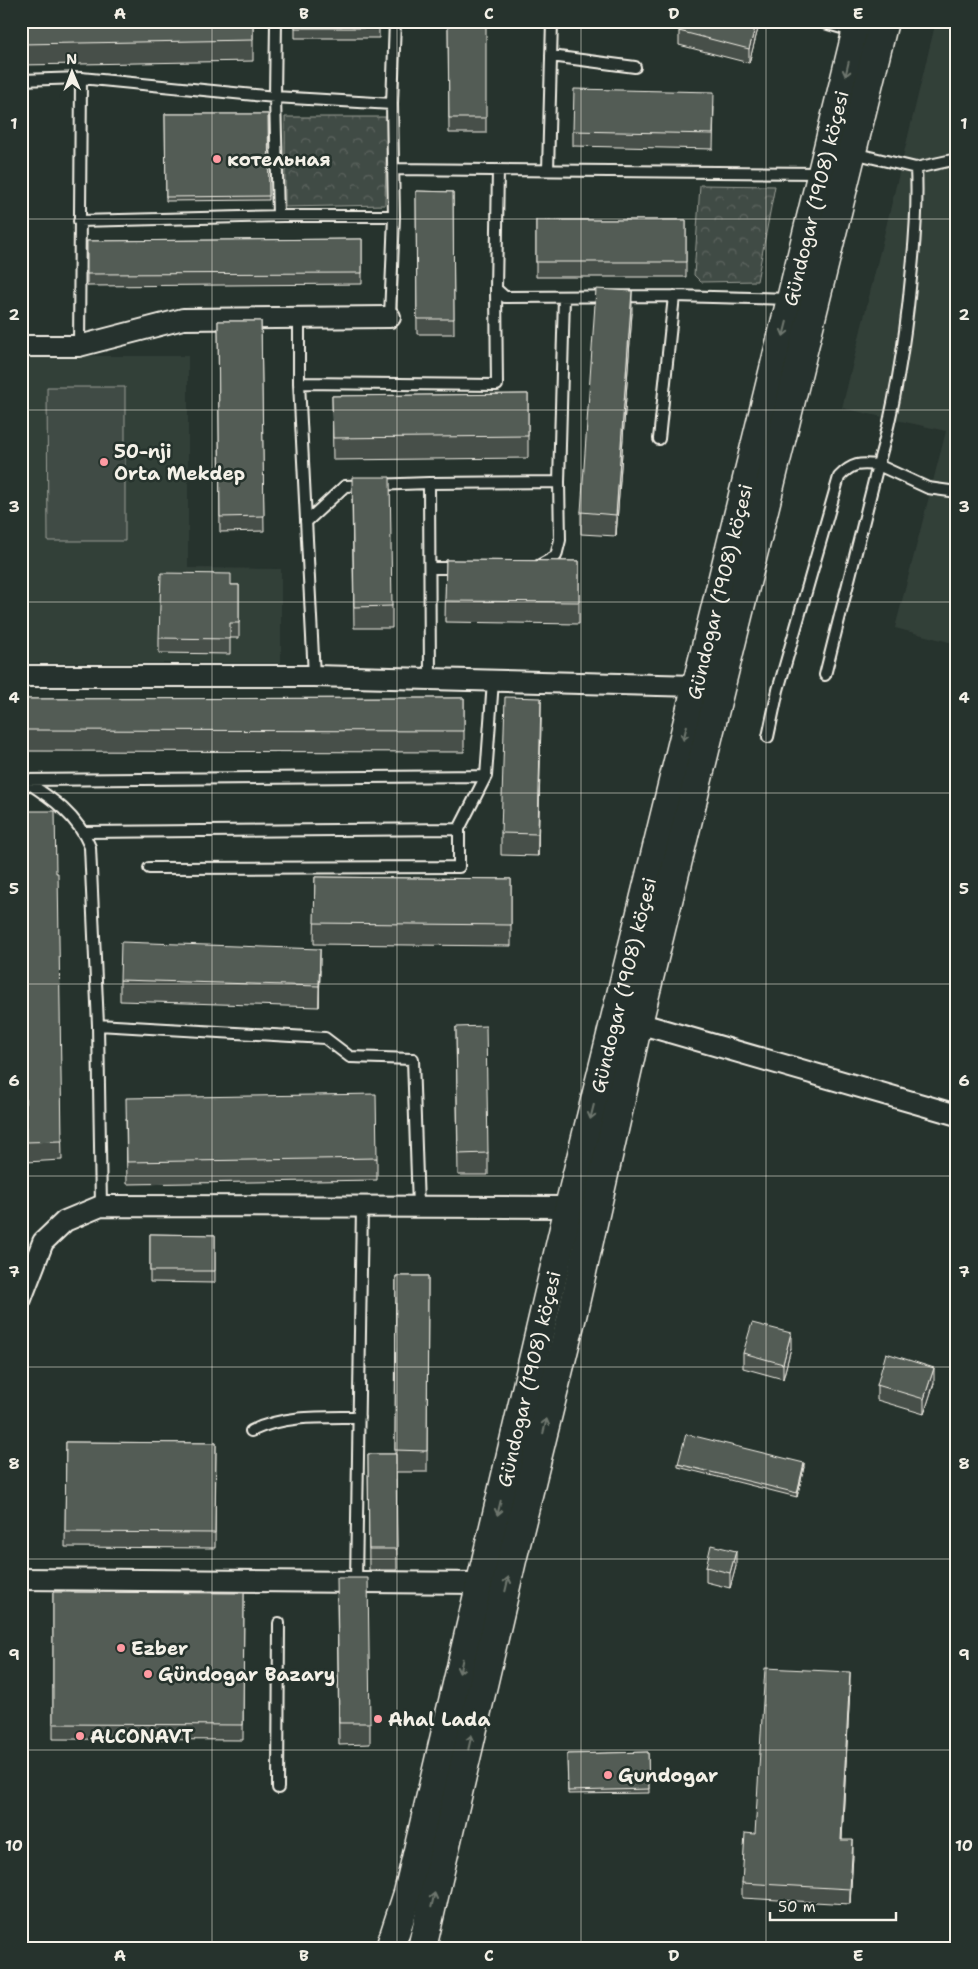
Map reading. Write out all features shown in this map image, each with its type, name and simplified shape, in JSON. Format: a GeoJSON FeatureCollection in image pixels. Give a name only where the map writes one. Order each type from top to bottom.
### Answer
{"type":"FeatureCollection","features":[{"type":"Feature","properties":{"kind":"main road","name":"Gündogar (1908) köçesi"},"geometry":{"type":"LineString","coordinates":[[390,1948],[408,1893],[569,1207],[852,152],[884,21]]}},
{"type":"Feature","properties":{"kind":"main road","name":"Gündogar (1908) köçesi"},"geometry":{"type":"LineString","coordinates":[[422,1948],[596,1211],[638,1023],[792,299],[857,27]]}},
{"type":"Feature","properties":{"kind":"street"},"geometry":{"type":"LineString","coordinates":[[21,346],[79,346],[183,319],[390,317]]}},
{"type":"Feature","properties":{"kind":"street"},"geometry":{"type":"LineString","coordinates":[[21,676],[314,676],[708,688]]}},
{"type":"Feature","properties":{"kind":"street"},"geometry":{"type":"LineString","coordinates":[[638,1023],[957,1115]]}},
{"type":"Feature","properties":{"kind":"street"},"geometry":{"type":"LineString","coordinates":[[21,1299],[43,1242],[65,1221],[101,1206],[569,1207],[596,1211]]}},
{"type":"Feature","properties":{"kind":"street"},"geometry":{"type":"LineString","coordinates":[[21,1579],[481,1583]]}},
{"type":"Feature","properties":{"kind":"lane"},"geometry":{"type":"LineString","coordinates":[[276,21],[275,97],[278,216],[394,216]]}},
{"type":"Feature","properties":{"kind":"lane"},"geometry":{"type":"LineString","coordinates":[[390,317],[394,216],[392,104],[395,21]]}},
{"type":"Feature","properties":{"kind":"lane"},"geometry":{"type":"LineString","coordinates":[[548,170],[552,21]]}},
{"type":"Feature","properties":{"kind":"lane"},"geometry":{"type":"LineString","coordinates":[[818,21],[857,27]]}},
{"type":"Feature","properties":{"kind":"lane"},"geometry":{"type":"LineString","coordinates":[[551,56],[635,67]]}},
{"type":"Feature","properties":{"kind":"lane"},"geometry":{"type":"LineString","coordinates":[[79,346],[81,78]]}},
{"type":"Feature","properties":{"kind":"lane"},"geometry":{"type":"LineString","coordinates":[[21,80],[81,78],[275,97],[392,104]]}},
{"type":"Feature","properties":{"kind":"lane"},"geometry":{"type":"LineString","coordinates":[[852,152],[916,168],[957,159]]}},
{"type":"Feature","properties":{"kind":"lane"},"geometry":{"type":"LineString","coordinates":[[825,676],[887,434],[904,350],[918,204],[916,168]]}},
{"type":"Feature","properties":{"kind":"lane"},"geometry":{"type":"LineString","coordinates":[[394,169],[823,173]]}},
{"type":"Feature","properties":{"kind":"lane"},"geometry":{"type":"LineString","coordinates":[[299,383],[496,385],[498,170]]}},
{"type":"Feature","properties":{"kind":"lane"},"geometry":{"type":"LineString","coordinates":[[79,221],[284,216]]}},
{"type":"Feature","properties":{"kind":"lane"},"geometry":{"type":"LineString","coordinates":[[496,288],[505,297],[674,296],[792,299]]}},
{"type":"Feature","properties":{"kind":"lane"},"geometry":{"type":"LineString","coordinates":[[659,439],[674,296]]}},
{"type":"Feature","properties":{"kind":"lane"},"geometry":{"type":"LineString","coordinates":[[531,568],[544,564],[556,556],[560,540],[559,482],[564,297]]}},
{"type":"Feature","properties":{"kind":"lane"},"geometry":{"type":"LineString","coordinates":[[299,318],[299,383],[314,676]]}},
{"type":"Feature","properties":{"kind":"lane"},"geometry":{"type":"LineString","coordinates":[[768,737],[778,690],[840,477],[847,468],[858,463],[878,465],[928,488],[957,492]]}},
{"type":"Feature","properties":{"kind":"lane"},"geometry":{"type":"LineString","coordinates":[[306,522],[345,486],[559,482]]}},
{"type":"Feature","properties":{"kind":"lane"},"geometry":{"type":"LineString","coordinates":[[429,483],[430,679]]}},
{"type":"Feature","properties":{"kind":"lane"},"geometry":{"type":"LineString","coordinates":[[430,568],[466,568]]}},
{"type":"Feature","properties":{"kind":"lane"},"geometry":{"type":"LineString","coordinates":[[149,868],[459,867],[459,829],[486,776],[493,681]]}},
{"type":"Feature","properties":{"kind":"lane"},"geometry":{"type":"LineString","coordinates":[[23,780],[486,776]]}},
{"type":"Feature","properties":{"kind":"lane"},"geometry":{"type":"LineString","coordinates":[[23,780],[53,798],[84,832],[90,846],[98,1025],[101,1206]]}},
{"type":"Feature","properties":{"kind":"lane"},"geometry":{"type":"LineString","coordinates":[[84,832],[459,829]]}},
{"type":"Feature","properties":{"kind":"lane"},"geometry":{"type":"LineString","coordinates":[[98,1025],[325,1038],[350,1057],[413,1058],[418,1207]]}},
{"type":"Feature","properties":{"kind":"lane"},"geometry":{"type":"LineString","coordinates":[[356,1582],[362,1207]]}},
{"type":"Feature","properties":{"kind":"lane"},"geometry":{"type":"LineString","coordinates":[[250,1430],[267,1423],[302,1418],[358,1417]]}},
{"type":"Feature","properties":{"kind":"lane"},"geometry":{"type":"LineString","coordinates":[[278,1788],[279,1623]]}},
{"type":"Feature","properties":{"kind":"shaded area"},"geometry":{"type":"Polygon","coordinates":[[[936,21],[957,21],[957,644],[895,628],[946,431],[842,408],[936,21]]]}},
{"type":"Feature","properties":{"kind":"shaded area","name":"50-nji Orta Mekdep"},"geometry":{"type":"Polygon","coordinates":[[[21,356],[188,356],[188,568],[281,569],[281,663],[21,663],[21,356]]]}},
{"type":"Feature","properties":{"kind":"green space"},"geometry":{"type":"Polygon","coordinates":[[[285,117],[387,117],[385,205],[285,207],[285,117]]]}},
{"type":"Feature","properties":{"kind":"green space"},"geometry":{"type":"Polygon","coordinates":[[[700,185],[775,186],[757,281],[701,282],[694,275],[700,185]]]}},
{"type":"Feature","properties":{"kind":"green space"},"geometry":{"type":"Polygon","coordinates":[[[47,387],[125,387],[125,541],[48,541],[47,387]]]}},
{"type":"Feature","properties":{"kind":"building"},"geometry":{"type":"Polygon","coordinates":[[[21,21],[253,21],[253,40],[21,44],[21,21]]]}},
{"type":"Feature","properties":{"kind":"building"},"geometry":{"type":"Polygon","coordinates":[[[295,21],[379,21],[379,28],[295,28],[295,21]]]}},
{"type":"Feature","properties":{"kind":"building"},"geometry":{"type":"Polygon","coordinates":[[[448,21],[486,21],[486,118],[449,118],[448,21]]]}},
{"type":"Feature","properties":{"kind":"building"},"geometry":{"type":"Polygon","coordinates":[[[682,21],[757,21],[749,49],[679,31],[682,21]]]}},
{"type":"Feature","properties":{"kind":"building"},"geometry":{"type":"Polygon","coordinates":[[[21,76],[23,76],[26,271],[21,271],[21,76]]]}},
{"type":"Feature","properties":{"kind":"building"},"geometry":{"type":"Polygon","coordinates":[[[574,89],[714,92],[713,134],[573,131],[574,89]]]}},
{"type":"Feature","properties":{"kind":"building","name":"котельная"},"geometry":{"type":"Polygon","coordinates":[[[165,114],[268,114],[269,196],[166,197],[165,114]]]}},
{"type":"Feature","properties":{"kind":"building"},"geometry":{"type":"Polygon","coordinates":[[[416,191],[453,192],[454,319],[417,319],[416,191]]]}},
{"type":"Feature","properties":{"kind":"building"},"geometry":{"type":"Polygon","coordinates":[[[536,220],[686,220],[686,262],[536,262],[536,220]]]}},
{"type":"Feature","properties":{"kind":"building"},"geometry":{"type":"Polygon","coordinates":[[[362,239],[362,273],[87,274],[87,241],[362,239]]]}},
{"type":"Feature","properties":{"kind":"building"},"geometry":{"type":"Polygon","coordinates":[[[596,289],[632,291],[616,515],[581,512],[596,289]]]}},
{"type":"Feature","properties":{"kind":"building"},"geometry":{"type":"Polygon","coordinates":[[[218,321],[261,321],[264,516],[220,517],[218,321]]]}},
{"type":"Feature","properties":{"kind":"building"},"geometry":{"type":"Polygon","coordinates":[[[528,394],[528,436],[333,438],[332,396],[528,394]]]}},
{"type":"Feature","properties":{"kind":"building"},"geometry":{"type":"Polygon","coordinates":[[[352,477],[390,477],[392,606],[354,607],[352,477]]]}},
{"type":"Feature","properties":{"kind":"building"},"geometry":{"type":"Polygon","coordinates":[[[446,560],[579,561],[579,602],[445,601],[446,560]]]}},
{"type":"Feature","properties":{"kind":"building"},"geometry":{"type":"Polygon","coordinates":[[[161,573],[231,574],[231,585],[239,585],[239,623],[230,623],[230,639],[159,638],[161,573]]]}},
{"type":"Feature","properties":{"kind":"building"},"geometry":{"type":"Polygon","coordinates":[[[505,697],[541,698],[538,834],[501,833],[505,697]]]}},
{"type":"Feature","properties":{"kind":"building"},"geometry":{"type":"Polygon","coordinates":[[[464,698],[464,731],[21,730],[21,699],[464,698]]]}},
{"type":"Feature","properties":{"kind":"building"},"geometry":{"type":"Polygon","coordinates":[[[21,811],[55,811],[56,873],[58,873],[62,1141],[26,1142],[21,811]]]}},
{"type":"Feature","properties":{"kind":"building"},"geometry":{"type":"Polygon","coordinates":[[[315,877],[511,879],[511,925],[314,923],[315,877]]]}},
{"type":"Feature","properties":{"kind":"building"},"geometry":{"type":"Polygon","coordinates":[[[121,942],[320,949],[319,986],[120,980],[121,942]]]}},
{"type":"Feature","properties":{"kind":"building"},"geometry":{"type":"Polygon","coordinates":[[[486,1026],[488,1153],[458,1154],[456,1027],[486,1026]]]}},
{"type":"Feature","properties":{"kind":"building"},"geometry":{"type":"Polygon","coordinates":[[[376,1094],[377,1158],[127,1162],[126,1098],[376,1094]]]}},
{"type":"Feature","properties":{"kind":"building"},"geometry":{"type":"Polygon","coordinates":[[[150,1234],[215,1235],[215,1271],[150,1271],[150,1234]]]}},
{"type":"Feature","properties":{"kind":"building"},"geometry":{"type":"Polygon","coordinates":[[[396,1276],[428,1276],[427,1451],[395,1450],[396,1276]]]}},
{"type":"Feature","properties":{"kind":"building"},"geometry":{"type":"Polygon","coordinates":[[[752,1323],[791,1333],[783,1364],[743,1353],[752,1323]]]}},
{"type":"Feature","properties":{"kind":"building"},"geometry":{"type":"Polygon","coordinates":[[[886,1353],[934,1368],[924,1399],[877,1385],[886,1353]]]}},
{"type":"Feature","properties":{"kind":"building"},"geometry":{"type":"Polygon","coordinates":[[[686,1434],[804,1463],[797,1493],[678,1464],[686,1434]]]}},
{"type":"Feature","properties":{"kind":"building"},"geometry":{"type":"Polygon","coordinates":[[[66,1442],[216,1443],[215,1533],[65,1532],[66,1442]]]}},
{"type":"Feature","properties":{"kind":"building"},"geometry":{"type":"Polygon","coordinates":[[[368,1454],[396,1454],[397,1549],[369,1549],[368,1454]]]}},
{"type":"Feature","properties":{"kind":"building"},"geometry":{"type":"Polygon","coordinates":[[[711,1545],[736,1551],[730,1573],[706,1567],[711,1545]]]}},
{"type":"Feature","properties":{"kind":"building"},"geometry":{"type":"Polygon","coordinates":[[[337,1578],[368,1578],[370,1723],[339,1723],[337,1578]]]}},
{"type":"Feature","properties":{"kind":"building","name":"Gündogar Bazary"},"geometry":{"type":"Polygon","coordinates":[[[53,1592],[244,1593],[243,1725],[53,1724],[53,1592]]]}},
{"type":"Feature","properties":{"kind":"building"},"geometry":{"type":"Polygon","coordinates":[[[765,1668],[850,1672],[841,1840],[853,1840],[850,1889],[742,1883],[745,1833],[755,1834],[765,1668]]]}},
{"type":"Feature","properties":{"kind":"building"},"geometry":{"type":"Polygon","coordinates":[[[648,1752],[649,1789],[568,1791],[567,1754],[648,1752]]]}},
{"type":"Feature","properties":{"kind":"place","name":"котельная"},"geometry":{"type":"Point","coordinates":[217,159]}},
{"type":"Feature","properties":{"kind":"place","name":"50-nji Orta Mekdep"},"geometry":{"type":"Point","coordinates":[104,462]}},
{"type":"Feature","properties":{"kind":"place","name":"Ezber"},"geometry":{"type":"Point","coordinates":[121,1648]}},
{"type":"Feature","properties":{"kind":"place","name":"Gündogar Bazary"},"geometry":{"type":"Point","coordinates":[148,1674]}},
{"type":"Feature","properties":{"kind":"place","name":"Ahal Lada"},"geometry":{"type":"Point","coordinates":[378,1719]}},
{"type":"Feature","properties":{"kind":"place","name":"ALCONAVT"},"geometry":{"type":"Point","coordinates":[80,1736]}},
{"type":"Feature","properties":{"kind":"place","name":"Gundogar"},"geometry":{"type":"Point","coordinates":[608,1775]}}]}
